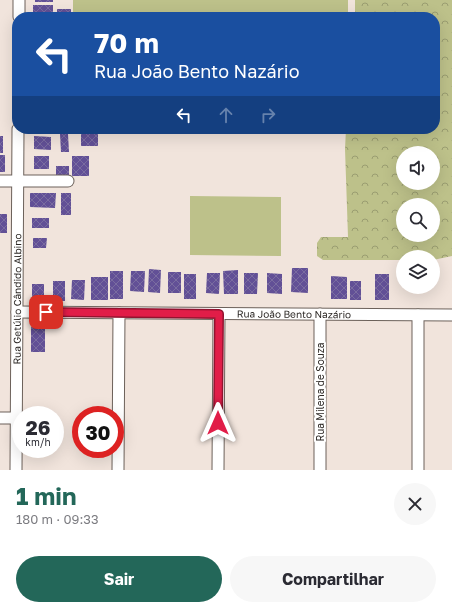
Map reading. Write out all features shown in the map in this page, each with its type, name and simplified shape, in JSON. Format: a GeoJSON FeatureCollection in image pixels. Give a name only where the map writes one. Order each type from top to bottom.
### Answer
{"type":"FeatureCollection","features":[{"type":"Feature","properties":{"kind":"street"},"geometry":{"type":"LineString","coordinates":[[19,0],[19,12]]}},
{"type":"Feature","properties":{"kind":"street","name":"Rua Getúlio Cândido Albino"},"geometry":{"type":"LineString","coordinates":[[16,406],[18,134]]}},
{"type":"Feature","properties":{"kind":"street"},"geometry":{"type":"LineString","coordinates":[[0,181],[68,181]]}},
{"type":"Feature","properties":{"kind":"street","name":"Rua João Bento Nazário"},"geometry":{"type":"LineString","coordinates":[[17,312],[452,316]]}},
{"type":"Feature","properties":{"kind":"street"},"geometry":{"type":"LineString","coordinates":[[118,470],[119,313]]}},
{"type":"Feature","properties":{"kind":"street"},"geometry":{"type":"LineString","coordinates":[[218,470],[219,314]]}},
{"type":"Feature","properties":{"kind":"street","name":"Rua Milena de Souza"},"geometry":{"type":"LineString","coordinates":[[320,314],[320,470]]}},
{"type":"Feature","properties":{"kind":"street"},"geometry":{"type":"LineString","coordinates":[[418,315],[418,470]]}},
{"type":"Feature","properties":{"kind":"street"},"geometry":{"type":"LineString","coordinates":[[0,418],[12,418]]}},
{"type":"Feature","properties":{"kind":"street","name":"Rua Getúlio Cândido Albino"},"geometry":{"type":"LineString","coordinates":[[16,458],[16,470]]}},
{"type":"Feature","properties":{"kind":"green space"},"geometry":{"type":"Polygon","coordinates":[[[73,0],[348,0],[348,12],[73,12],[73,0]]]}},
{"type":"Feature","properties":{"kind":"green space"},"geometry":{"type":"Polygon","coordinates":[[[355,0],[452,0],[452,256],[440,259],[440,250],[396,250],[396,260],[323,260],[317,256],[317,243],[321,237],[348,237],[346,134],[440,134],[440,12],[355,12],[355,0]]]}},
{"type":"Feature","properties":{"kind":"green space"},"geometry":{"type":"Polygon","coordinates":[[[190,196],[281,197],[281,256],[190,255],[190,196]]]}},
{"type":"Feature","properties":{"kind":"building"},"geometry":{"type":"Polygon","coordinates":[[[35,0],[53,0],[53,2],[35,2],[35,0]]]}},
{"type":"Feature","properties":{"kind":"building"},"geometry":{"type":"Polygon","coordinates":[[[33,5],[53,5],[53,12],[33,12],[33,5]]]}},
{"type":"Feature","properties":{"kind":"building"},"geometry":{"type":"Polygon","coordinates":[[[57,9],[71,9],[71,12],[57,12],[57,9]]]}},
{"type":"Feature","properties":{"kind":"building"},"geometry":{"type":"Polygon","coordinates":[[[60,134],[68,134],[69,152],[61,152],[60,134]]]}},
{"type":"Feature","properties":{"kind":"building"},"geometry":{"type":"Polygon","coordinates":[[[81,134],[98,134],[98,146],[81,146],[81,134]]]}},
{"type":"Feature","properties":{"kind":"building"},"geometry":{"type":"Polygon","coordinates":[[[0,136],[3,136],[3,153],[0,153],[0,136]]]}},
{"type":"Feature","properties":{"kind":"building"},"geometry":{"type":"Polygon","coordinates":[[[34,136],[51,137],[51,150],[34,149],[34,136]]]}},
{"type":"Feature","properties":{"kind":"building"},"geometry":{"type":"Polygon","coordinates":[[[0,155],[5,155],[5,172],[0,172],[0,155]]]}},
{"type":"Feature","properties":{"kind":"building"},"geometry":{"type":"Polygon","coordinates":[[[34,156],[49,156],[49,169],[34,169],[34,156]]]}},
{"type":"Feature","properties":{"kind":"building"},"geometry":{"type":"Polygon","coordinates":[[[72,156],[89,156],[89,176],[72,176],[72,156]]]}},
{"type":"Feature","properties":{"kind":"building"},"geometry":{"type":"Polygon","coordinates":[[[56,166],[69,166],[69,176],[56,176],[56,166]]]}},
{"type":"Feature","properties":{"kind":"building"},"geometry":{"type":"Polygon","coordinates":[[[30,193],[56,193],[55,208],[30,207],[30,193]]]}},
{"type":"Feature","properties":{"kind":"building"},"geometry":{"type":"Polygon","coordinates":[[[61,193],[71,193],[71,215],[61,215],[61,193]]]}},
{"type":"Feature","properties":{"kind":"building"},"geometry":{"type":"Polygon","coordinates":[[[0,214],[7,214],[7,233],[0,233],[0,214]]]}},
{"type":"Feature","properties":{"kind":"building"},"geometry":{"type":"Polygon","coordinates":[[[32,218],[49,218],[49,228],[32,228],[32,218]]]}},
{"type":"Feature","properties":{"kind":"building"},"geometry":{"type":"Polygon","coordinates":[[[33,238],[47,238],[46,248],[33,248],[33,238]]]}},
{"type":"Feature","properties":{"kind":"building"},"geometry":{"type":"Polygon","coordinates":[[[292,268],[308,268],[308,293],[291,292],[292,268]]]}},
{"type":"Feature","properties":{"kind":"building"},"geometry":{"type":"Polygon","coordinates":[[[149,269],[161,270],[160,293],[148,292],[149,269]]]}},
{"type":"Feature","properties":{"kind":"building"},"geometry":{"type":"Polygon","coordinates":[[[238,270],[238,294],[224,294],[223,271],[238,270]]]}},
{"type":"Feature","properties":{"kind":"building"},"geometry":{"type":"Polygon","coordinates":[[[110,271],[123,271],[123,299],[110,299],[110,271]]]}},
{"type":"Feature","properties":{"kind":"building"},"geometry":{"type":"Polygon","coordinates":[[[131,271],[145,271],[144,292],[130,291],[131,271]]]}},
{"type":"Feature","properties":{"kind":"building"},"geometry":{"type":"Polygon","coordinates":[[[168,272],[181,272],[181,293],[168,293],[168,272]]]}},
{"type":"Feature","properties":{"kind":"building"},"geometry":{"type":"Polygon","coordinates":[[[207,273],[220,273],[219,294],[206,293],[207,273]]]}},
{"type":"Feature","properties":{"kind":"building"},"geometry":{"type":"Polygon","coordinates":[[[244,273],[258,273],[257,294],[244,294],[244,273]]]}},
{"type":"Feature","properties":{"kind":"building"},"geometry":{"type":"Polygon","coordinates":[[[267,273],[282,274],[282,294],[267,293],[267,273]]]}},
{"type":"Feature","properties":{"kind":"building"},"geometry":{"type":"Polygon","coordinates":[[[184,274],[196,274],[196,299],[184,299],[184,274]]]}},
{"type":"Feature","properties":{"kind":"building"},"geometry":{"type":"Polygon","coordinates":[[[375,274],[389,274],[389,300],[375,300],[375,274]]]}},
{"type":"Feature","properties":{"kind":"building"},"geometry":{"type":"Polygon","coordinates":[[[331,276],[347,277],[347,299],[331,299],[331,276]]]}},
{"type":"Feature","properties":{"kind":"building"},"geometry":{"type":"Polygon","coordinates":[[[91,277],[108,277],[108,300],[91,300],[91,277]]]}},
{"type":"Feature","properties":{"kind":"building"},"geometry":{"type":"Polygon","coordinates":[[[72,280],[85,280],[84,300],[71,299],[72,280]]]}},
{"type":"Feature","properties":{"kind":"building"},"geometry":{"type":"Polygon","coordinates":[[[53,281],[65,281],[65,301],[53,301],[53,281]]]}},
{"type":"Feature","properties":{"kind":"building"},"geometry":{"type":"Polygon","coordinates":[[[350,281],[361,281],[361,300],[350,300],[350,281]]]}},
{"type":"Feature","properties":{"kind":"building"},"geometry":{"type":"Polygon","coordinates":[[[32,284],[44,284],[44,300],[32,300],[32,284]]]}},
{"type":"Feature","properties":{"kind":"building"},"geometry":{"type":"Polygon","coordinates":[[[31,327],[45,327],[45,352],[31,352],[31,327]]]}},
{"type":"Feature","properties":{"kind":"route"},"geometry":{"type":"LineString","coordinates":[[46,312],[219,314],[218,423]]}}]}
